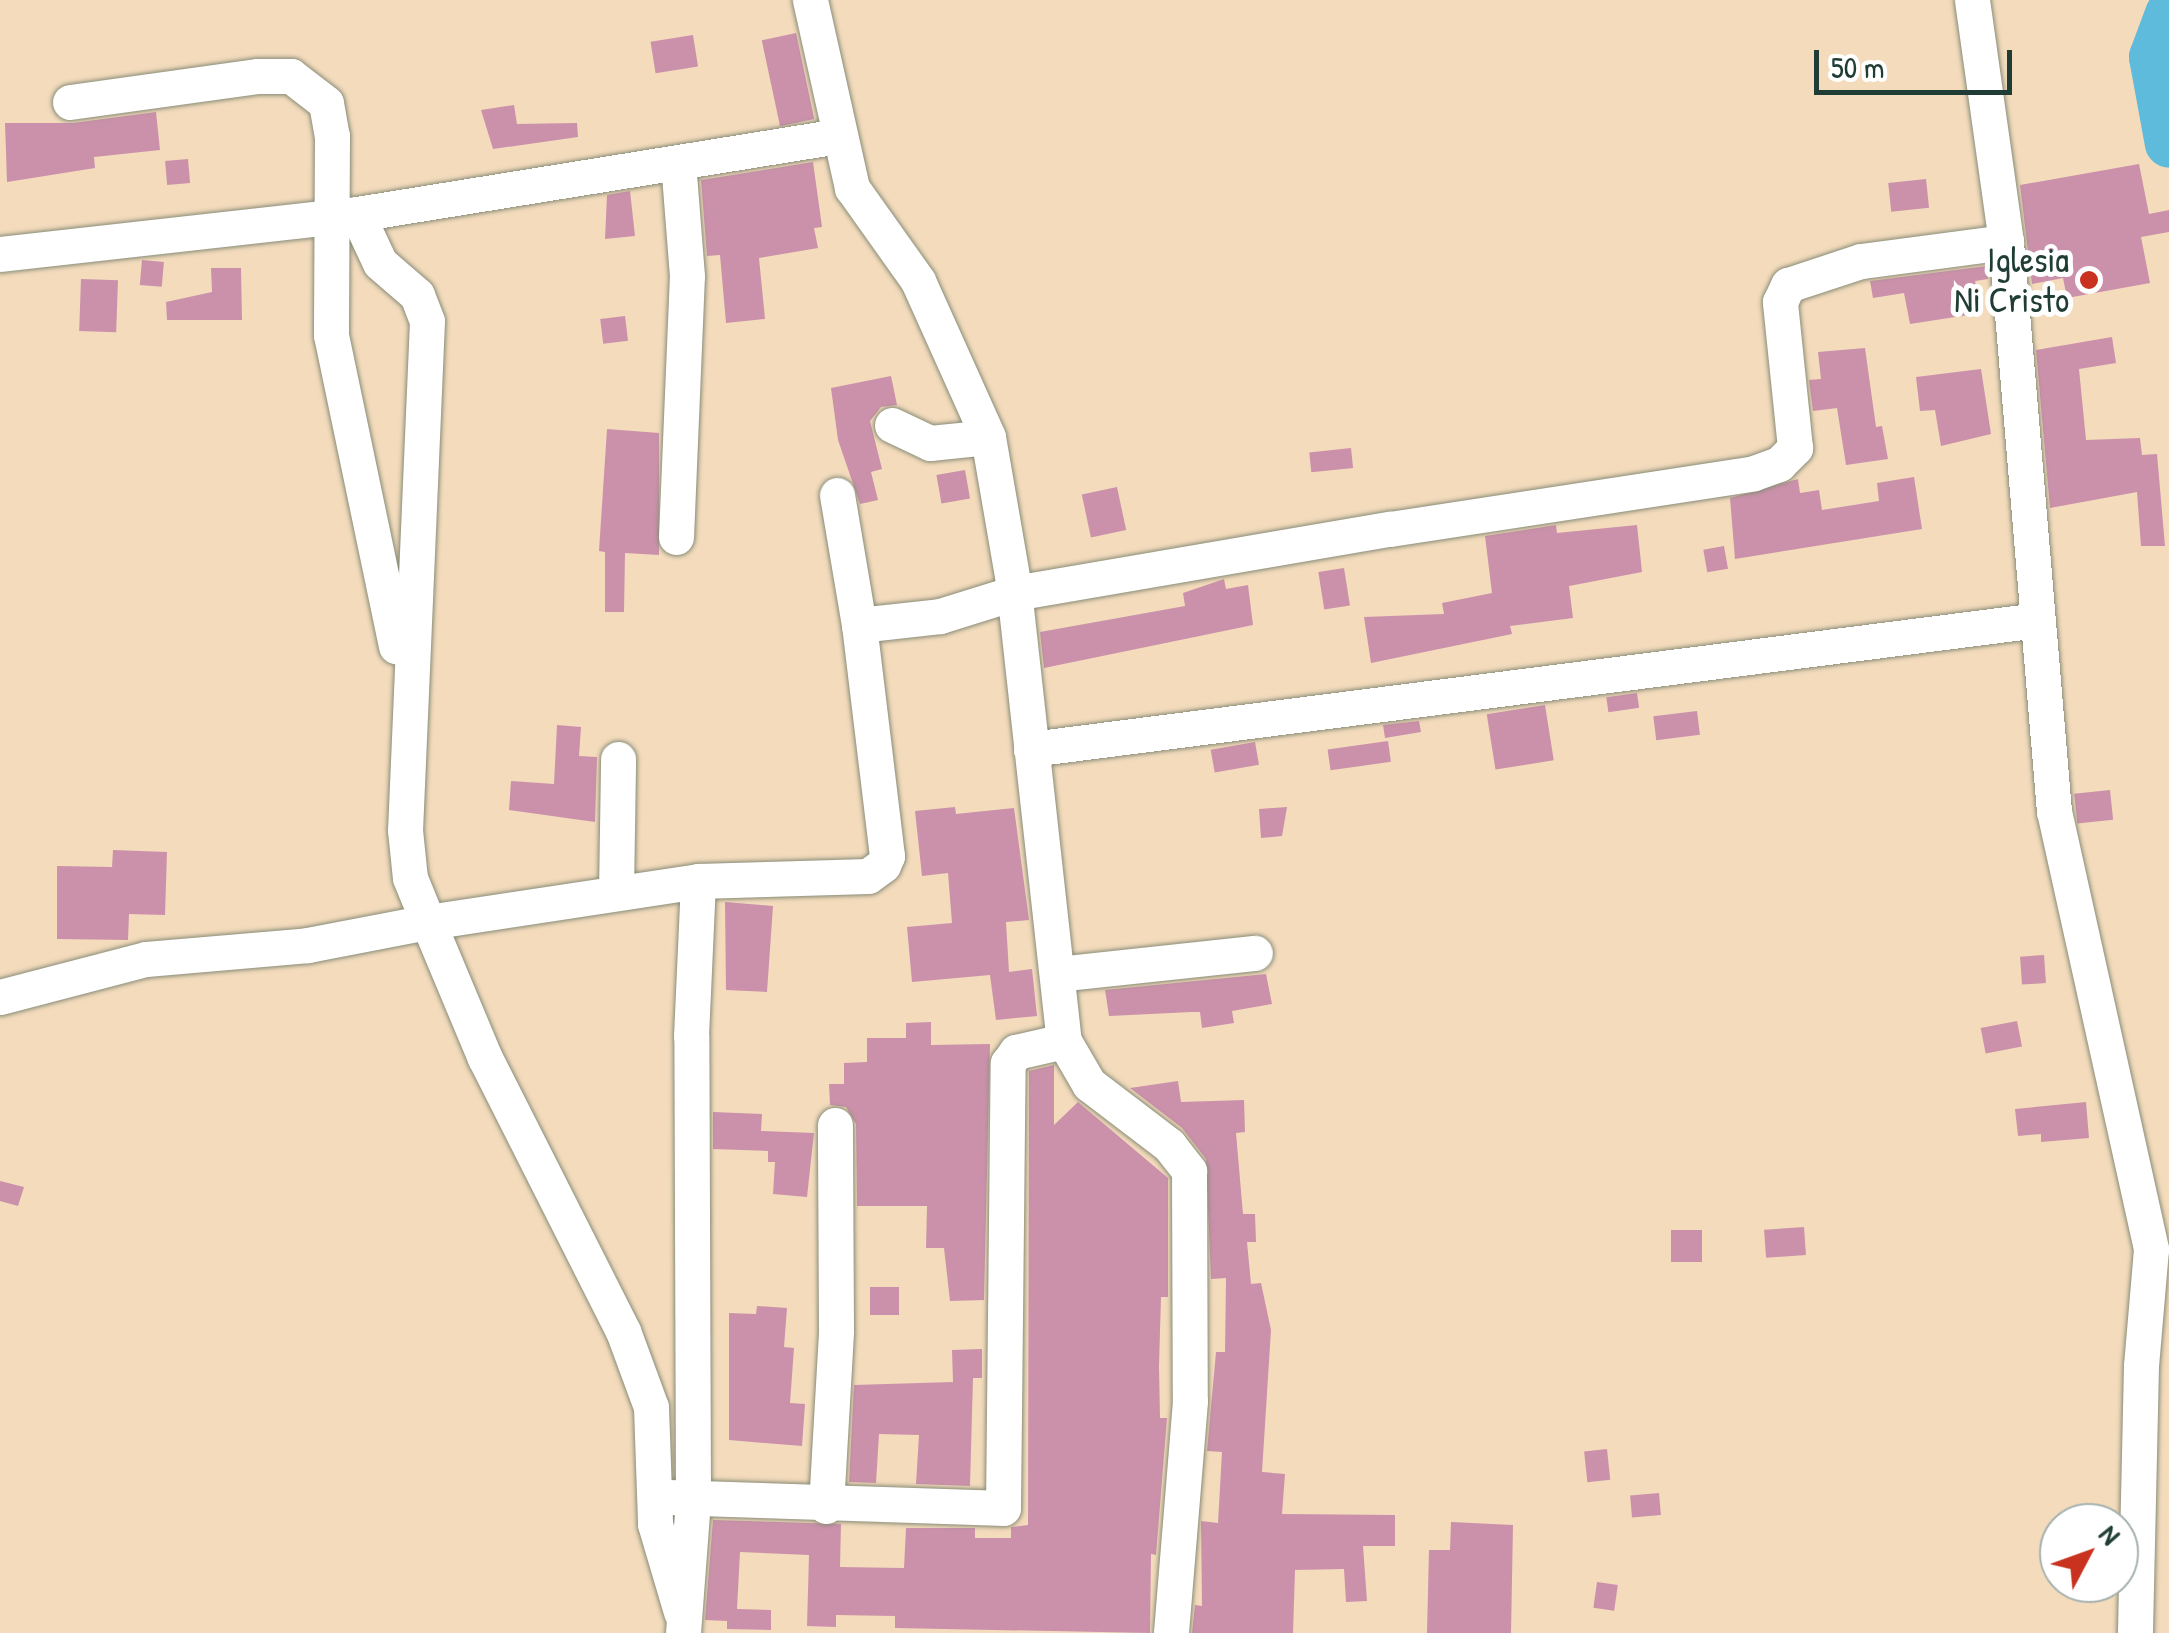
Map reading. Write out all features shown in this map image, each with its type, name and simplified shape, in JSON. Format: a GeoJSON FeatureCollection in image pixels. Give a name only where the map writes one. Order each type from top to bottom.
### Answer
{"type":"FeatureCollection","features":[{"type":"Feature","properties":{"kind":"street"},"geometry":{"type":"LineString","coordinates":[[810,0],[852,188],[918,281],[988,437],[1014,594],[1064,1040],[1088,1084],[1170,1145],[1189,1171],[1190,1401],[1171,1633]]}},
{"type":"Feature","properties":{"kind":"street"},"geometry":{"type":"LineString","coordinates":[[1972,0],[2006,242],[2054,811],[2151,1249],[2135,1633]]}},
{"type":"Feature","properties":{"kind":"street"},"geometry":{"type":"LineString","coordinates":[[70,102],[291,76],[326,103],[345,215],[331,335],[406,692]]}},
{"type":"Feature","properties":{"kind":"street"},"geometry":{"type":"LineString","coordinates":[[0,254],[345,215],[840,136]]}},
{"type":"Feature","properties":{"kind":"street"},"geometry":{"type":"LineString","coordinates":[[676,537],[687,276],[678,162]]}},
{"type":"Feature","properties":{"kind":"street"},"geometry":{"type":"LineString","coordinates":[[345,215],[380,263],[416,295],[427,320],[406,692],[405,830],[410,878],[485,1058],[623,1331],[651,1407],[664,1570],[682,1623]]}},
{"type":"Feature","properties":{"kind":"street"},"geometry":{"type":"LineString","coordinates":[[859,625],[940,616],[1014,594],[1779,464],[1795,448],[1780,302],[1788,285],[1861,261],[2006,242]]}},
{"type":"Feature","properties":{"kind":"street"},"geometry":{"type":"LineString","coordinates":[[892,424],[930,443],[988,437]]}},
{"type":"Feature","properties":{"kind":"street"},"geometry":{"type":"LineString","coordinates":[[0,997],[146,960],[308,945],[698,880],[868,876],[883,865],[859,625],[837,496]]}},
{"type":"Feature","properties":{"kind":"street"},"geometry":{"type":"LineString","coordinates":[[1031,748],[2038,620]]}},
{"type":"Feature","properties":{"kind":"street"},"geometry":{"type":"LineString","coordinates":[[616,893],[618,759]]}},
{"type":"Feature","properties":{"kind":"street"},"geometry":{"type":"LineString","coordinates":[[682,1623],[694,1500],[692,1036],[698,880]]}},
{"type":"Feature","properties":{"kind":"street"},"geometry":{"type":"LineString","coordinates":[[1056,974],[1255,952]]}},
{"type":"Feature","properties":{"kind":"street"},"geometry":{"type":"LineString","coordinates":[[656,1495],[694,1500],[997,1512],[1006,1503],[1008,1063],[1016,1052],[1064,1040]]}},
{"type":"Feature","properties":{"kind":"street"},"geometry":{"type":"LineString","coordinates":[[826,1506],[836,1330],[836,1124]]}},
{"type":"Feature","properties":{"kind":"building"},"geometry":{"type":"Polygon","coordinates":[[[796,33],[814,119],[780,126],[762,40],[796,33]]]}},
{"type":"Feature","properties":{"kind":"building"},"geometry":{"type":"Polygon","coordinates":[[[693,35],[698,67],[656,73],[651,42],[693,35]]]}},
{"type":"Feature","properties":{"kind":"building"},"geometry":{"type":"Polygon","coordinates":[[[514,105],[517,124],[577,123],[578,137],[493,149],[481,110],[514,105]]]}},
{"type":"Feature","properties":{"kind":"building"},"geometry":{"type":"Polygon","coordinates":[[[156,112],[160,150],[94,157],[95,168],[7,182],[5,123],[73,123],[156,112]]]}},
{"type":"Feature","properties":{"kind":"building"},"geometry":{"type":"Polygon","coordinates":[[[188,159],[190,183],[167,185],[165,161],[188,159]]]}},
{"type":"Feature","properties":{"kind":"building"},"geometry":{"type":"Polygon","coordinates":[[[813,162],[822,227],[814,228],[818,248],[759,258],[765,319],[726,323],[720,255],[707,256],[701,180],[813,162]]]}},
{"type":"Feature","properties":{"kind":"building"},"geometry":{"type":"Polygon","coordinates":[[[2139,164],[2149,214],[2169,210],[2169,232],[2141,237],[2150,283],[2067,298],[2063,278],[2032,284],[2020,185],[2139,164]]]}},
{"type":"Feature","properties":{"kind":"building"},"geometry":{"type":"Polygon","coordinates":[[[1926,179],[1929,208],[1891,212],[1888,183],[1926,179]]]}},
{"type":"Feature","properties":{"kind":"building"},"geometry":{"type":"Polygon","coordinates":[[[630,191],[635,236],[605,239],[607,195],[630,191]]]}},
{"type":"Feature","properties":{"kind":"building"},"geometry":{"type":"Polygon","coordinates":[[[142,260],[164,262],[162,287],[140,285],[142,260]]]}},
{"type":"Feature","properties":{"kind":"building"},"geometry":{"type":"Polygon","coordinates":[[[1987,266],[1988,279],[1975,281],[1981,313],[1910,324],[1904,293],[1873,298],[1870,281],[1987,266]]]}},
{"type":"Feature","properties":{"kind":"building"},"geometry":{"type":"Polygon","coordinates":[[[211,268],[241,268],[242,320],[167,320],[166,302],[212,292],[211,268]]]}},
{"type":"Feature","properties":{"kind":"building"},"geometry":{"type":"Polygon","coordinates":[[[81,279],[118,280],[116,332],[79,331],[81,279]]]}},
{"type":"Feature","properties":{"kind":"building"},"geometry":{"type":"Polygon","coordinates":[[[625,316],[628,341],[603,344],[600,319],[625,316]]]}},
{"type":"Feature","properties":{"kind":"building"},"geometry":{"type":"Polygon","coordinates":[[[2112,337],[2116,363],[2079,369],[2086,440],[2140,438],[2142,455],[2157,454],[2165,546],[2141,546],[2137,492],[2050,508],[2036,350],[2112,337]]]}},
{"type":"Feature","properties":{"kind":"building"},"geometry":{"type":"Polygon","coordinates":[[[1865,348],[1876,427],[1882,426],[1888,459],[1846,465],[1837,408],[1813,411],[1809,380],[1821,379],[1818,352],[1865,348]]]}},
{"type":"Feature","properties":{"kind":"building"},"geometry":{"type":"Polygon","coordinates":[[[1981,369],[1991,434],[1941,446],[1935,410],[1920,411],[1916,377],[1981,369]]]}},
{"type":"Feature","properties":{"kind":"building"},"geometry":{"type":"Polygon","coordinates":[[[891,376],[897,405],[881,407],[870,421],[882,469],[871,472],[878,500],[860,504],[838,440],[831,388],[891,376]]]}},
{"type":"Feature","properties":{"kind":"building"},"geometry":{"type":"Polygon","coordinates":[[[607,429],[659,433],[659,555],[625,553],[624,612],[605,612],[605,552],[599,551],[607,429]]]}},
{"type":"Feature","properties":{"kind":"building"},"geometry":{"type":"Polygon","coordinates":[[[1351,448],[1353,468],[1311,472],[1309,452],[1351,448]]]}},
{"type":"Feature","properties":{"kind":"building"},"geometry":{"type":"Polygon","coordinates":[[[965,470],[970,499],[941,504],[936,475],[965,470]]]}},
{"type":"Feature","properties":{"kind":"building"},"geometry":{"type":"Polygon","coordinates":[[[1914,477],[1922,529],[1735,559],[1730,498],[1798,479],[1800,493],[1819,490],[1822,510],[1879,501],[1877,483],[1914,477]]]}},
{"type":"Feature","properties":{"kind":"building"},"geometry":{"type":"Polygon","coordinates":[[[1117,487],[1126,530],[1091,538],[1082,494],[1117,487]]]}},
{"type":"Feature","properties":{"kind":"building"},"geometry":{"type":"Polygon","coordinates":[[[1556,525],[1557,533],[1637,525],[1642,572],[1569,586],[1573,618],[1510,626],[1512,634],[1371,663],[1364,617],[1444,614],[1442,603],[1492,593],[1485,536],[1556,525]]]}},
{"type":"Feature","properties":{"kind":"building"},"geometry":{"type":"Polygon","coordinates":[[[1724,546],[1728,569],[1707,572],[1703,550],[1724,546]]]}},
{"type":"Feature","properties":{"kind":"building"},"geometry":{"type":"Polygon","coordinates":[[[1344,568],[1350,606],[1324,610],[1318,572],[1344,568]]]}},
{"type":"Feature","properties":{"kind":"building"},"geometry":{"type":"Polygon","coordinates":[[[1224,579],[1226,589],[1248,585],[1253,625],[1044,668],[1040,632],[1185,606],[1183,593],[1224,579]]]}},
{"type":"Feature","properties":{"kind":"building"},"geometry":{"type":"Polygon","coordinates":[[[1637,693],[1639,708],[1608,712],[1606,697],[1637,693]]]}},
{"type":"Feature","properties":{"kind":"building"},"geometry":{"type":"Polygon","coordinates":[[[1545,705],[1554,760],[1495,770],[1487,714],[1545,705]]]}},
{"type":"Feature","properties":{"kind":"building"},"geometry":{"type":"Polygon","coordinates":[[[1697,711],[1700,735],[1656,740],[1653,716],[1697,711]]]}},
{"type":"Feature","properties":{"kind":"building"},"geometry":{"type":"Polygon","coordinates":[[[1419,721],[1421,732],[1385,738],[1383,725],[1419,721]]]}},
{"type":"Feature","properties":{"kind":"building"},"geometry":{"type":"Polygon","coordinates":[[[557,725],[581,727],[579,756],[597,757],[595,822],[509,810],[511,781],[554,784],[557,725]]]}},
{"type":"Feature","properties":{"kind":"building"},"geometry":{"type":"Polygon","coordinates":[[[1388,741],[1391,762],[1331,770],[1328,749],[1388,741]]]}},
{"type":"Feature","properties":{"kind":"building"},"geometry":{"type":"Polygon","coordinates":[[[1255,742],[1259,765],[1215,772],[1211,750],[1255,742]]]}},
{"type":"Feature","properties":{"kind":"building"},"geometry":{"type":"Polygon","coordinates":[[[2110,790],[2113,820],[2077,824],[2074,794],[2110,790]]]}},
{"type":"Feature","properties":{"kind":"building"},"geometry":{"type":"Polygon","coordinates":[[[955,807],[956,814],[1014,808],[1029,920],[1006,922],[1009,972],[1032,969],[1037,1016],[996,1020],[990,975],[912,982],[907,927],[952,923],[948,873],[922,876],[915,811],[955,807]]]}},
{"type":"Feature","properties":{"kind":"building"},"geometry":{"type":"Polygon","coordinates":[[[1287,807],[1282,836],[1261,838],[1259,809],[1287,807]]]}},
{"type":"Feature","properties":{"kind":"building"},"geometry":{"type":"Polygon","coordinates":[[[113,850],[167,852],[165,915],[129,914],[128,940],[57,939],[57,866],[112,867],[113,850]]]}},
{"type":"Feature","properties":{"kind":"building"},"geometry":{"type":"Polygon","coordinates":[[[725,902],[773,906],[767,992],[726,990],[725,902]]]}},
{"type":"Feature","properties":{"kind":"building"},"geometry":{"type":"Polygon","coordinates":[[[2044,955],[2046,983],[2022,985],[2020,957],[2044,955]]]}},
{"type":"Feature","properties":{"kind":"building"},"geometry":{"type":"Polygon","coordinates":[[[1266,974],[1272,1004],[1232,1011],[1234,1023],[1202,1028],[1200,1012],[1109,1016],[1105,990],[1266,974]]]}},
{"type":"Feature","properties":{"kind":"building"},"geometry":{"type":"Polygon","coordinates":[[[2017,1021],[2022,1047],[1986,1054],[1981,1028],[2017,1021]]]}},
{"type":"Feature","properties":{"kind":"building"},"geometry":{"type":"Polygon","coordinates":[[[931,1022],[931,1045],[990,1044],[984,1300],[950,1301],[944,1248],[926,1248],[927,1206],[857,1206],[856,1124],[846,1107],[830,1105],[829,1084],[844,1084],[844,1063],[867,1062],[867,1038],[906,1038],[906,1023],[931,1022]]]}},
{"type":"Feature","properties":{"kind":"building"},"geometry":{"type":"Polygon","coordinates":[[[1054,1065],[1054,1125],[1078,1102],[1168,1178],[1168,1297],[1161,1297],[1159,1366],[1160,1418],[1167,1418],[1156,1555],[1151,1554],[1150,1633],[895,1628],[895,1616],[836,1615],[836,1627],[807,1626],[809,1555],[740,1552],[737,1609],[771,1610],[771,1630],[727,1629],[727,1621],[705,1620],[713,1520],[841,1524],[840,1567],[904,1568],[906,1528],[975,1528],[975,1538],[1011,1538],[1011,1527],[1028,1525],[1029,1071],[1054,1065]]]}},
{"type":"Feature","properties":{"kind":"building"},"geometry":{"type":"Polygon","coordinates":[[[1178,1081],[1181,1102],[1244,1100],[1245,1132],[1236,1133],[1243,1214],[1255,1214],[1256,1242],[1247,1242],[1251,1284],[1261,1283],[1271,1330],[1262,1472],[1285,1474],[1282,1514],[1395,1515],[1395,1546],[1363,1546],[1367,1601],[1346,1602],[1344,1569],[1295,1570],[1293,1633],[1192,1633],[1195,1605],[1202,1606],[1201,1521],[1218,1523],[1222,1452],[1207,1451],[1216,1352],[1225,1352],[1226,1278],[1211,1279],[1206,1159],[1182,1128],[1130,1088],[1178,1081]]]}},
{"type":"Feature","properties":{"kind":"building"},"geometry":{"type":"Polygon","coordinates":[[[2086,1102],[2089,1138],[2041,1142],[2041,1134],[2018,1136],[2015,1109],[2086,1102]]]}},
{"type":"Feature","properties":{"kind":"building"},"geometry":{"type":"Polygon","coordinates":[[[713,1112],[762,1114],[761,1131],[814,1133],[807,1197],[773,1194],[775,1162],[768,1162],[768,1151],[713,1149],[713,1112]]]}},
{"type":"Feature","properties":{"kind":"building"},"geometry":{"type":"Polygon","coordinates":[[[0,1181],[24,1187],[18,1206],[0,1201],[0,1181]]]}},
{"type":"Feature","properties":{"kind":"building"},"geometry":{"type":"Polygon","coordinates":[[[1804,1227],[1806,1255],[1766,1258],[1764,1230],[1804,1227]]]}},
{"type":"Feature","properties":{"kind":"building"},"geometry":{"type":"Polygon","coordinates":[[[1671,1230],[1702,1230],[1702,1262],[1671,1262],[1671,1230]]]}},
{"type":"Feature","properties":{"kind":"building"},"geometry":{"type":"Polygon","coordinates":[[[870,1287],[899,1287],[899,1315],[870,1315],[870,1287]]]}},
{"type":"Feature","properties":{"kind":"building"},"geometry":{"type":"Polygon","coordinates":[[[757,1306],[787,1308],[784,1347],[794,1348],[790,1403],[805,1404],[802,1446],[729,1440],[729,1313],[756,1314],[757,1306]]]}},
{"type":"Feature","properties":{"kind":"building"},"geometry":{"type":"Polygon","coordinates":[[[982,1349],[982,1378],[973,1378],[970,1486],[916,1484],[919,1435],[879,1434],[876,1483],[849,1482],[854,1385],[953,1382],[952,1350],[982,1349]]]}},
{"type":"Feature","properties":{"kind":"building"},"geometry":{"type":"Polygon","coordinates":[[[1607,1449],[1610,1480],[1587,1482],[1584,1451],[1607,1449]]]}},
{"type":"Feature","properties":{"kind":"building"},"geometry":{"type":"Polygon","coordinates":[[[1659,1493],[1661,1515],[1632,1517],[1630,1496],[1659,1493]]]}},
{"type":"Feature","properties":{"kind":"building"},"geometry":{"type":"Polygon","coordinates":[[[1451,1522],[1513,1525],[1511,1633],[1427,1633],[1429,1550],[1450,1550],[1451,1522]]]}},
{"type":"Feature","properties":{"kind":"building"},"geometry":{"type":"Polygon","coordinates":[[[1597,1582],[1618,1585],[1614,1611],[1593,1608],[1597,1582]]]}},
{"type":"Feature","properties":{"kind":"waterway"},"geometry":{"type":"LineString","coordinates":[[2169,14],[2153,57],[2169,144]]}},
{"type":"Feature","properties":{"kind":"place","name":"Iglesia Ni Cristo"},"geometry":{"type":"Point","coordinates":[2089,280]}}]}
